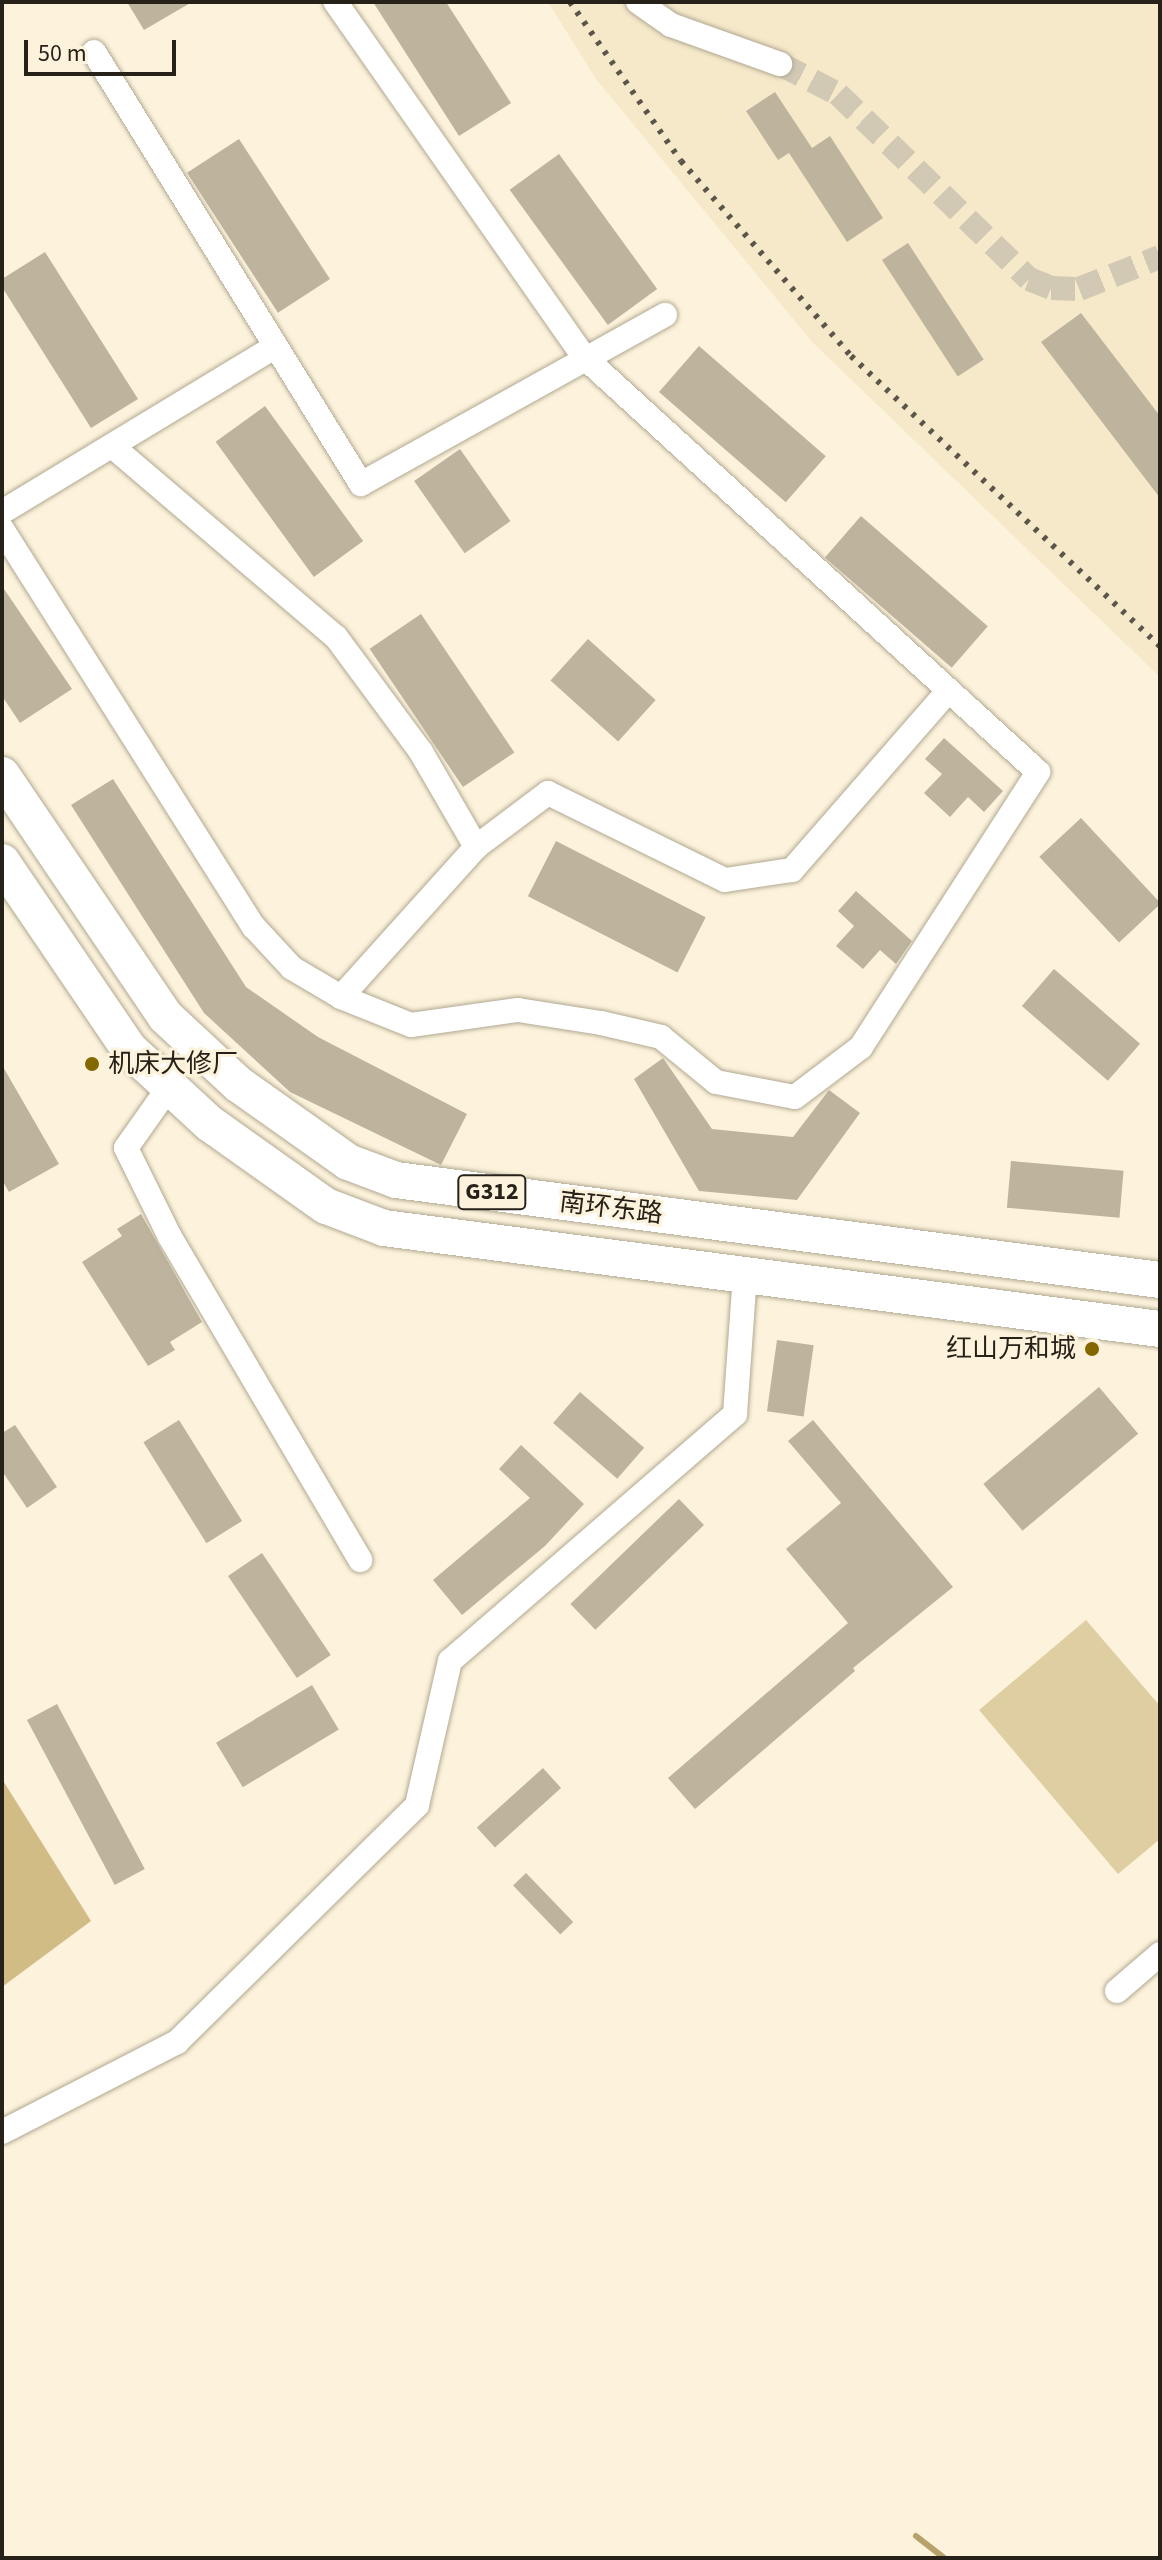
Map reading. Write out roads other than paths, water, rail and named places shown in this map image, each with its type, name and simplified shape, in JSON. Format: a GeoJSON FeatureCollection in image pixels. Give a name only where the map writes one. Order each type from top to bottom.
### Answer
{"type":"FeatureCollection","features":[{"type":"Feature","properties":{"kind":"highway","name":"南环东路"},"geometry":{"type":"LineString","coordinates":[[2,775],[166,1017],[238,1084],[348,1162],[396,1180],[1160,1280]]}},
{"type":"Feature","properties":{"kind":"highway","name":"南环东路"},"geometry":{"type":"LineString","coordinates":[[2,862],[105,1020],[167,1090],[315,1198],[384,1228],[1160,1329]]}},
{"type":"Feature","properties":{"kind":"street"},"geometry":{"type":"LineString","coordinates":[[2,529],[254,927],[292,968],[341,997],[411,1025],[518,1010],[601,1023],[661,1037],[716,1082],[795,1097],[861,1047],[1038,772],[584,357],[335,2]]}},
{"type":"Feature","properties":{"kind":"street"},"geometry":{"type":"LineString","coordinates":[[638,2],[671,25],[780,64]]}},
{"type":"Feature","properties":{"kind":"street"},"geometry":{"type":"LineString","coordinates":[[94,52],[361,484],[584,357],[665,315]]}},
{"type":"Feature","properties":{"kind":"street"},"geometry":{"type":"LineString","coordinates":[[2,512],[276,346]]}},
{"type":"Feature","properties":{"kind":"street"},"geometry":{"type":"LineString","coordinates":[[112,446],[222,534],[336,637],[421,752],[476,847]]}},
{"type":"Feature","properties":{"kind":"street"},"geometry":{"type":"LineString","coordinates":[[341,997],[476,847],[548,793],[725,880],[792,870],[948,691]]}},
{"type":"Feature","properties":{"kind":"street"},"geometry":{"type":"LineString","coordinates":[[167,1090],[126,1148],[170,1237],[360,1560]]}},
{"type":"Feature","properties":{"kind":"street"},"geometry":{"type":"LineString","coordinates":[[2,2132],[177,2042],[417,1805],[450,1661],[735,1414],[745,1275]]}},
{"type":"Feature","properties":{"kind":"street"},"geometry":{"type":"LineString","coordinates":[[1117,1991],[1160,1954]]}},
{"type":"Feature","properties":{"kind":"waterway"},"geometry":{"type":"LineString","coordinates":[[916,2536],[944,2558]]}},
{"type":"Feature","properties":{"kind":"tunnel"},"geometry":{"type":"LineString","coordinates":[[780,64],[838,94],[1029,279],[1051,288],[1079,289],[1160,257]]}},
{"type":"Feature","properties":{"kind":"railway"},"geometry":{"type":"LineString","coordinates":[[570,2],[681,161],[851,356],[1160,646]]}},
{"type":"Feature","properties":{"kind":"place","name":"机床大修厂"},"geometry":{"type":"Point","coordinates":[92,1064]}},
{"type":"Feature","properties":{"kind":"place","name":"红山万和城"},"geometry":{"type":"Point","coordinates":[1092,1349]}}]}
